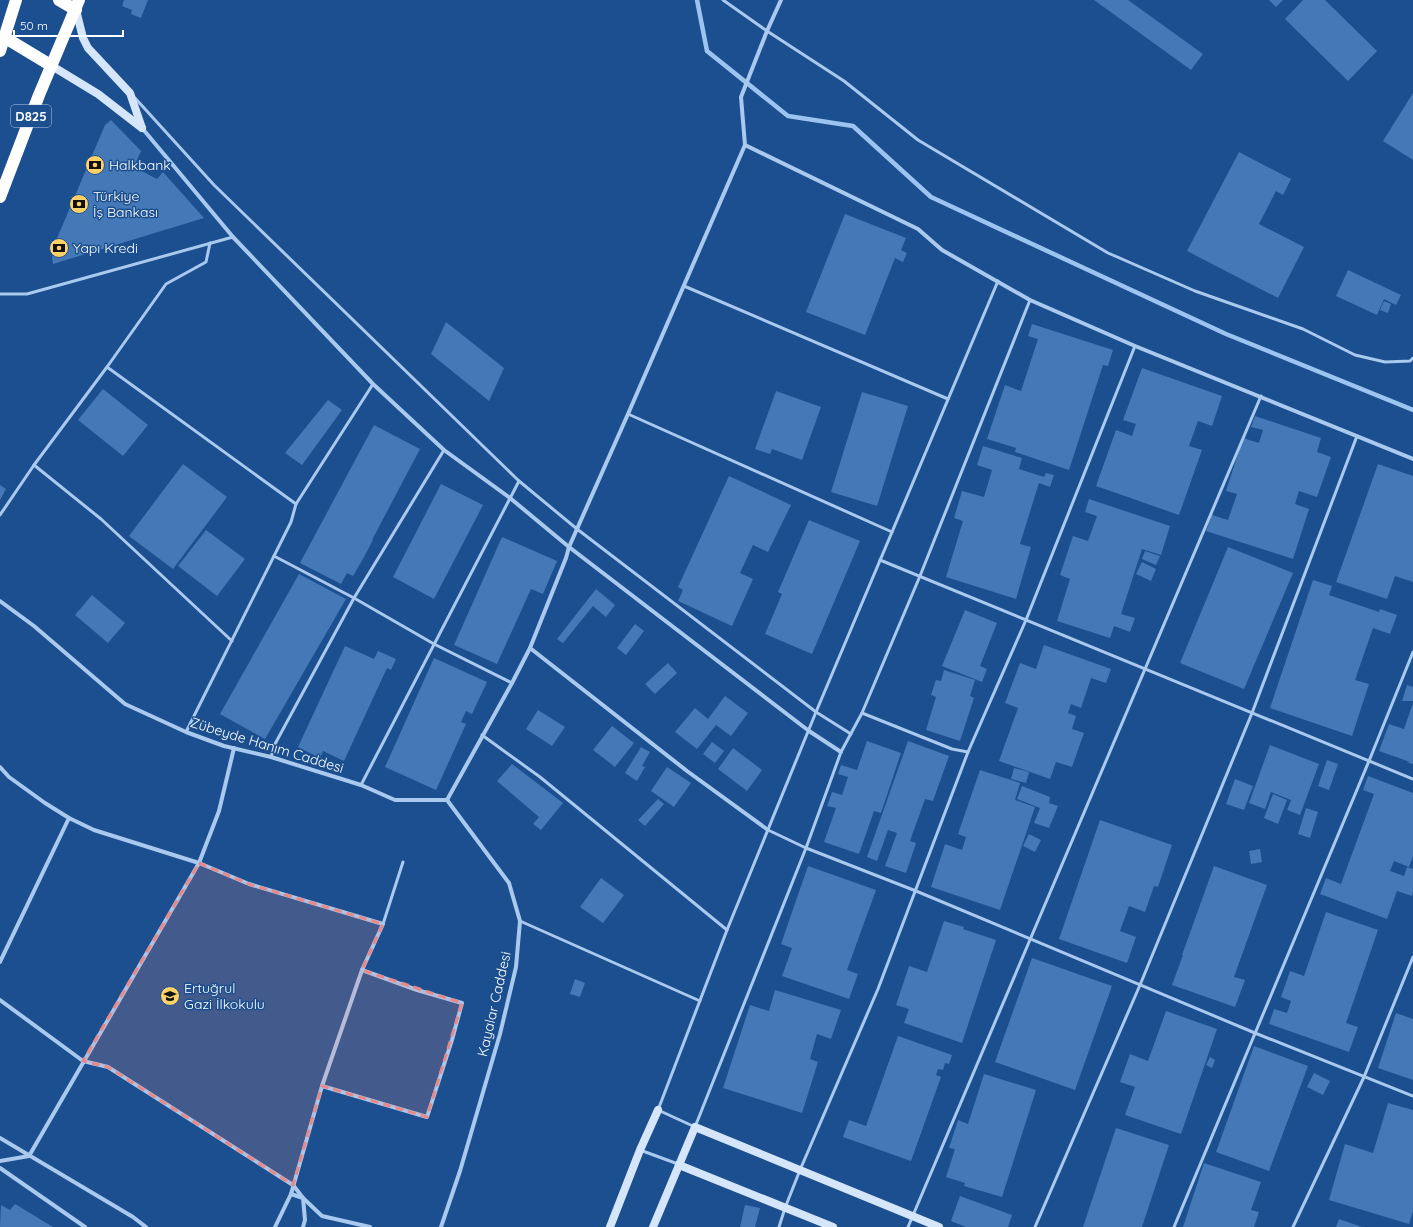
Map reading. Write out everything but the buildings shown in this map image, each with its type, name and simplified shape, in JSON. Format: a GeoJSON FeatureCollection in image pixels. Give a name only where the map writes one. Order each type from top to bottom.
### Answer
{"type":"FeatureCollection","features":[{"type":"Feature","properties":{"kind":"highway"},"geometry":{"type":"LineString","coordinates":[[0,51],[2,34],[16,0]]}},
{"type":"Feature","properties":{"kind":"highway"},"geometry":{"type":"LineString","coordinates":[[59,0],[78,5]]}},
{"type":"Feature","properties":{"kind":"highway","name":"D825"},"geometry":{"type":"LineString","coordinates":[[0,196],[39,96],[78,5]]}},
{"type":"Feature","properties":{"kind":"highway"},"geometry":{"type":"LineString","coordinates":[[2,34],[52,66]]}},
{"type":"Feature","properties":{"kind":"street"},"geometry":{"type":"LineString","coordinates":[[447,800],[482,735],[512,684],[530,648],[566,558],[569,546],[745,145],[741,97],[781,0]]}},
{"type":"Feature","properties":{"kind":"street"},"geometry":{"type":"LineString","coordinates":[[78,5],[83,38],[88,48],[130,93],[142,128]]}},
{"type":"Feature","properties":{"kind":"street"},"geometry":{"type":"LineString","coordinates":[[52,66],[98,94],[142,128],[233,237],[373,384],[444,450],[510,498],[569,546],[809,731],[841,752]]}},
{"type":"Feature","properties":{"kind":"street"},"geometry":{"type":"LineString","coordinates":[[745,145],[918,229],[942,250],[1030,300],[1135,346],[1413,459]]}},
{"type":"Feature","properties":{"kind":"street","name":"Zübeyde Hanım Caddesi"},"geometry":{"type":"LineString","coordinates":[[0,601],[34,626],[125,704],[186,732],[224,746],[270,756],[361,785],[395,800],[447,800]]}},
{"type":"Feature","properties":{"kind":"street"},"geometry":{"type":"LineString","coordinates":[[530,648],[687,771],[768,830]]}},
{"type":"Feature","properties":{"kind":"street"},"geometry":{"type":"LineString","coordinates":[[29,1156],[199,863],[219,811],[234,748]]}},
{"type":"Feature","properties":{"kind":"street"},"geometry":{"type":"LineString","coordinates":[[0,767],[9,777],[69,818],[94,830],[199,863],[248,884],[383,924],[362,970],[322,1086],[291,1194],[275,1227]]}},
{"type":"Feature","properties":{"kind":"street","name":"Kayalar Caddesi"},"geometry":{"type":"LineString","coordinates":[[440,1227],[460,1171],[500,1034],[516,967],[520,921],[509,883],[447,800]]}},
{"type":"Feature","properties":{"kind":"street"},"geometry":{"type":"LineString","coordinates":[[0,962],[69,818]]}},
{"type":"Feature","properties":{"kind":"street"},"geometry":{"type":"LineString","coordinates":[[322,1086],[427,1117],[452,1040],[462,1003],[417,990],[362,970]]}},
{"type":"Feature","properties":{"kind":"street"},"geometry":{"type":"LineString","coordinates":[[0,1000],[83,1061],[108,1067],[293,1184],[303,1198],[322,1216],[370,1227]]}},
{"type":"Feature","properties":{"kind":"street"},"geometry":{"type":"LineString","coordinates":[[610,1227],[640,1150],[658,1110]]}},
{"type":"Feature","properties":{"kind":"street"},"geometry":{"type":"LineString","coordinates":[[653,1227],[695,1127],[939,1227]]}},
{"type":"Feature","properties":{"kind":"street"},"geometry":{"type":"LineString","coordinates":[[0,1138],[133,1217],[146,1227]]}},
{"type":"Feature","properties":{"kind":"street"},"geometry":{"type":"LineString","coordinates":[[0,1161],[29,1156]]}},
{"type":"Feature","properties":{"kind":"street"},"geometry":{"type":"LineString","coordinates":[[679,1165],[833,1227]]}},
{"type":"Feature","properties":{"kind":"street"},"geometry":{"type":"LineString","coordinates":[[0,1168],[85,1227]]}},
{"type":"Feature","properties":{"kind":"street"},"geometry":{"type":"LineString","coordinates":[[291,1194],[303,1198]]}},
{"type":"Feature","properties":{"kind":"street"},"geometry":{"type":"LineString","coordinates":[[303,1198],[305,1220],[303,1227]]}},
{"type":"Feature","properties":{"kind":"lane"},"geometry":{"type":"LineString","coordinates":[[723,0],[767,31],[844,81],[918,140],[1108,253],[1195,291],[1303,329],[1355,355],[1385,362],[1410,361],[1413,358]]}},
{"type":"Feature","properties":{"kind":"lane"},"geometry":{"type":"LineString","coordinates":[[130,93],[214,185],[519,480],[577,529],[816,712],[851,734]]}},
{"type":"Feature","properties":{"kind":"lane"},"geometry":{"type":"LineString","coordinates":[[0,294],[27,294],[233,237]]}},
{"type":"Feature","properties":{"kind":"lane"},"geometry":{"type":"LineString","coordinates":[[0,515],[166,284],[206,262],[210,243]]}},
{"type":"Feature","properties":{"kind":"lane"},"geometry":{"type":"LineString","coordinates":[[998,281],[816,712],[727,930],[658,1110],[695,1127],[806,848],[841,752],[862,713],[920,576],[1030,300]]}},
{"type":"Feature","properties":{"kind":"lane"},"geometry":{"type":"LineString","coordinates":[[684,286],[948,399]]}},
{"type":"Feature","properties":{"kind":"lane"},"geometry":{"type":"LineString","coordinates":[[780,1227],[785,1208],[800,1170],[878,989],[968,752],[1026,620],[1135,346]]}},
{"type":"Feature","properties":{"kind":"lane"},"geometry":{"type":"LineString","coordinates":[[107,367],[296,504]]}},
{"type":"Feature","properties":{"kind":"lane"},"geometry":{"type":"LineString","coordinates":[[186,732],[291,522],[296,504],[373,384]]}},
{"type":"Feature","properties":{"kind":"lane"},"geometry":{"type":"LineString","coordinates":[[908,1227],[1261,396]]}},
{"type":"Feature","properties":{"kind":"lane"},"geometry":{"type":"LineString","coordinates":[[628,414],[892,532]]}},
{"type":"Feature","properties":{"kind":"lane"},"geometry":{"type":"LineString","coordinates":[[1035,1227],[1140,986],[1252,713],[1358,436]]}},
{"type":"Feature","properties":{"kind":"lane"},"geometry":{"type":"LineString","coordinates":[[270,756],[275,744],[354,598],[444,450]]}},
{"type":"Feature","properties":{"kind":"lane"},"geometry":{"type":"LineString","coordinates":[[34,466],[101,519],[232,641]]}},
{"type":"Feature","properties":{"kind":"lane"},"geometry":{"type":"LineString","coordinates":[[361,785],[519,480]]}},
{"type":"Feature","properties":{"kind":"lane"},"geometry":{"type":"LineString","coordinates":[[274,556],[354,598],[434,644],[512,684]]}},
{"type":"Feature","properties":{"kind":"lane"},"geometry":{"type":"LineString","coordinates":[[880,560],[1413,779]]}},
{"type":"Feature","properties":{"kind":"lane"},"geometry":{"type":"LineString","coordinates":[[1174,1227],[1369,761],[1413,652]]}},
{"type":"Feature","properties":{"kind":"lane"},"geometry":{"type":"LineString","coordinates":[[862,713],[952,749],[968,752]]}},
{"type":"Feature","properties":{"kind":"lane"},"geometry":{"type":"LineString","coordinates":[[482,735],[540,777],[727,930]]}},
{"type":"Feature","properties":{"kind":"lane"},"geometry":{"type":"LineString","coordinates":[[768,830],[806,848],[1031,938],[1140,986],[1413,1096]]}},
{"type":"Feature","properties":{"kind":"lane"},"geometry":{"type":"LineString","coordinates":[[383,924],[404,862]]}},
{"type":"Feature","properties":{"kind":"lane"},"geometry":{"type":"LineString","coordinates":[[520,921],[700,1001]]}},
{"type":"Feature","properties":{"kind":"lane"},"geometry":{"type":"LineString","coordinates":[[1294,1227],[1364,1077],[1413,957]]}},
{"type":"Feature","properties":{"kind":"lane"},"geometry":{"type":"LineString","coordinates":[[640,1150],[679,1165]]}},
{"type":"Feature","properties":{"kind":"highlighted area"},"geometry":{"type":"Polygon","coordinates":[[[199,863],[249,884],[383,924],[362,970],[462,1003],[427,1117],[322,1086],[293,1185],[108,1067],[83,1061],[199,863]]]}},
{"type":"Feature","properties":{"kind":"waterway"},"geometry":{"type":"LineString","coordinates":[[697,0],[707,51],[788,116],[853,126],[931,197],[1226,334],[1413,410]]}},
{"type":"Feature","properties":{"kind":"place","name":"Halkbank"},"geometry":{"type":"Point","coordinates":[95,165]}},
{"type":"Feature","properties":{"kind":"place","name":"Türkiye İş Bankası"},"geometry":{"type":"Point","coordinates":[79,204]}},
{"type":"Feature","properties":{"kind":"place","name":"Yapı Kredi"},"geometry":{"type":"Point","coordinates":[59,248]}},
{"type":"Feature","properties":{"kind":"place","name":"Ertuğrul Gazi İlkokulu"},"geometry":{"type":"Point","coordinates":[170,996]}}]}
